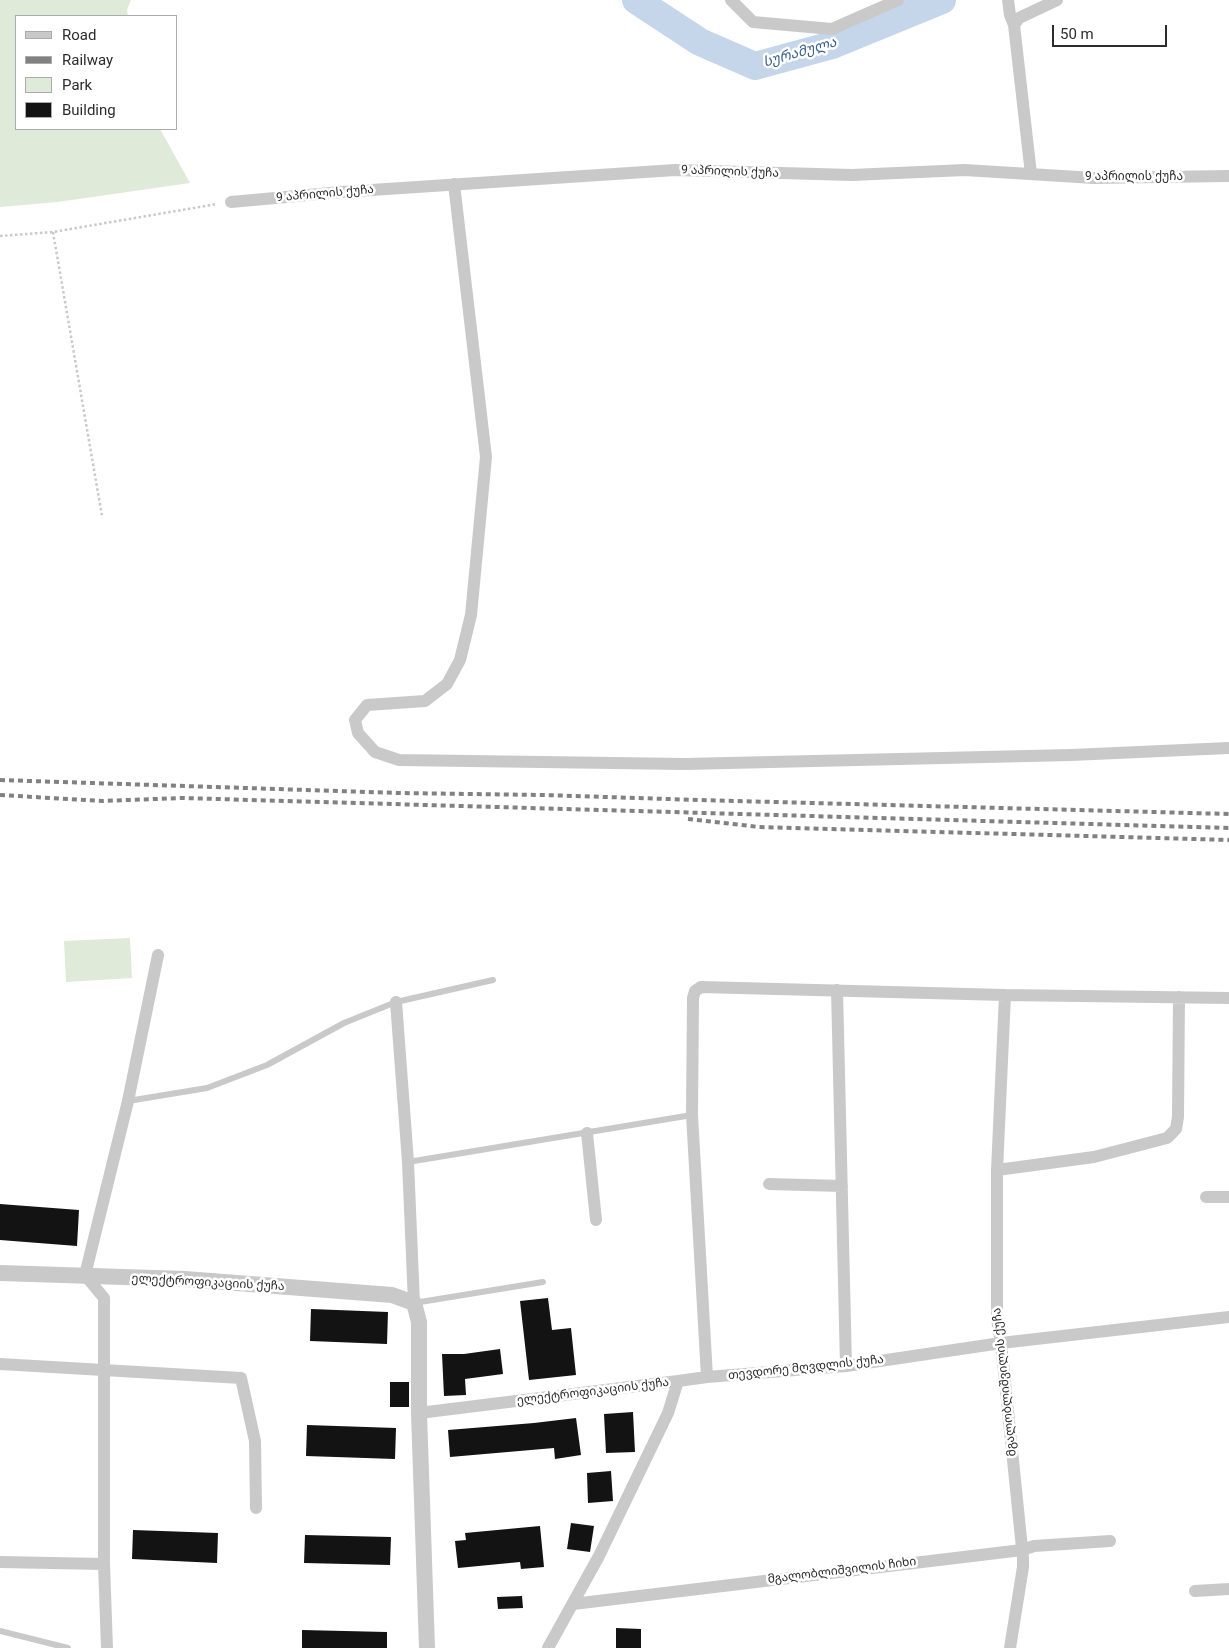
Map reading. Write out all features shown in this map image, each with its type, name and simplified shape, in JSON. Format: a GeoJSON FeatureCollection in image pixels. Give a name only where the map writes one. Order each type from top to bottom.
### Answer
{"type":"FeatureCollection","features":[{"type":"Feature","properties":{"kind":"street"},"geometry":{"type":"LineString","coordinates":[[731,0],[753,22],[832,28],[898,0]]}},
{"type":"Feature","properties":{"kind":"street"},"geometry":{"type":"LineString","coordinates":[[1008,0],[1031,174]]}},
{"type":"Feature","properties":{"kind":"street"},"geometry":{"type":"LineString","coordinates":[[1012,20],[1057,0]]}},
{"type":"Feature","properties":{"kind":"street","name":"9 აპრილის ქუჩა"},"geometry":{"type":"LineString","coordinates":[[231,202],[341,192],[675,170],[852,175],[965,170],[1094,178],[1229,176]]}},
{"type":"Feature","properties":{"kind":"street"},"geometry":{"type":"LineString","coordinates":[[454,184],[486,456],[471,615],[460,660],[447,684],[425,700],[367,705],[355,720],[358,733],[375,752],[400,760],[685,764],[1071,755],[1229,748]]}},
{"type":"Feature","properties":{"kind":"street"},"geometry":{"type":"LineString","coordinates":[[107,1648],[104,1564],[104,1298],[85,1275],[128,1101],[158,956]]}},
{"type":"Feature","properties":{"kind":"street"},"geometry":{"type":"LineString","coordinates":[[707,1377],[692,1115],[693,998],[695,991],[701,987],[1005,995],[1229,998]]}},
{"type":"Feature","properties":{"kind":"street"},"geometry":{"type":"LineString","coordinates":[[837,990],[846,1366]]}},
{"type":"Feature","properties":{"kind":"street","name":"მგალობლიშვილის ქუჩა"},"geometry":{"type":"LineString","coordinates":[[1005,995],[997,1170],[997,1319],[1023,1567],[1010,1648]]}},
{"type":"Feature","properties":{"kind":"street"},"geometry":{"type":"LineString","coordinates":[[997,1170],[1094,1157],[1167,1138],[1176,1129],[1178,1117],[1179,997]]}},
{"type":"Feature","properties":{"kind":"street"},"geometry":{"type":"LineString","coordinates":[[396,1002],[408,1162],[414,1303],[419,1322],[419,1413],[426,1648]]}},
{"type":"Feature","properties":{"kind":"street"},"geometry":{"type":"LineString","coordinates":[[587,1133],[596,1220]]}},
{"type":"Feature","properties":{"kind":"street"},"geometry":{"type":"LineString","coordinates":[[769,1184],[842,1186]]}},
{"type":"Feature","properties":{"kind":"street"},"geometry":{"type":"LineString","coordinates":[[1206,1197],[1229,1197]]}},
{"type":"Feature","properties":{"kind":"street","name":"ელექტროფიკაციის ქუჩა"},"geometry":{"type":"LineString","coordinates":[[0,1273],[185,1279],[392,1295],[414,1303]]}},
{"type":"Feature","properties":{"kind":"street","name":"თევდორე მღვდლის ქუჩა"},"geometry":{"type":"LineString","coordinates":[[678,1381],[846,1366],[1001,1343],[1229,1317]]}},
{"type":"Feature","properties":{"kind":"street"},"geometry":{"type":"LineString","coordinates":[[0,1364],[241,1378],[255,1441],[256,1508]]}},
{"type":"Feature","properties":{"kind":"street"},"geometry":{"type":"LineString","coordinates":[[548,1648],[599,1556],[668,1413],[678,1381]]}},
{"type":"Feature","properties":{"kind":"street","name":"ელექტროფიკაციის ქუჩა"},"geometry":{"type":"LineString","coordinates":[[419,1413],[678,1381]]}},
{"type":"Feature","properties":{"kind":"street","name":"მგალობლიშვილის ჩიხი"},"geometry":{"type":"LineString","coordinates":[[573,1604],[1022,1550],[1034,1546],[1110,1542]]}},
{"type":"Feature","properties":{"kind":"street"},"geometry":{"type":"LineString","coordinates":[[0,1562],[104,1564]]}},
{"type":"Feature","properties":{"kind":"street"},"geometry":{"type":"LineString","coordinates":[[1195,1591],[1229,1589]]}},
{"type":"Feature","properties":{"kind":"lane"},"geometry":{"type":"LineString","coordinates":[[128,1101],[207,1088],[267,1065],[344,1023],[396,1002],[493,980]]}},
{"type":"Feature","properties":{"kind":"lane"},"geometry":{"type":"LineString","coordinates":[[408,1162],[692,1115]]}},
{"type":"Feature","properties":{"kind":"lane"},"geometry":{"type":"LineString","coordinates":[[414,1303],[543,1282]]}},
{"type":"Feature","properties":{"kind":"lane"},"geometry":{"type":"LineString","coordinates":[[0,1631],[68,1648]]}},
{"type":"Feature","properties":{"kind":"path"},"geometry":{"type":"LineString","coordinates":[[0,236],[53,232],[231,202]]}},
{"type":"Feature","properties":{"kind":"path"},"geometry":{"type":"LineString","coordinates":[[53,232],[102,516]]}},
{"type":"Feature","properties":{"kind":"green space"},"geometry":{"type":"Polygon","coordinates":[[[0,0],[131,0],[127,10],[128,15],[15,15],[15,130],[161,130],[190,183],[58,202],[0,207],[0,0]]]}},
{"type":"Feature","properties":{"kind":"green space"},"geometry":{"type":"Polygon","coordinates":[[[130,938],[132,978],[66,982],[64,941],[130,938]]]}},
{"type":"Feature","properties":{"kind":"building"},"geometry":{"type":"Polygon","coordinates":[[[0,1204],[79,1210],[77,1246],[0,1240],[0,1204]]]}},
{"type":"Feature","properties":{"kind":"building"},"geometry":{"type":"Polygon","coordinates":[[[548,1298],[552,1330],[571,1328],[576,1375],[529,1380],[520,1301],[548,1298]]]}},
{"type":"Feature","properties":{"kind":"building"},"geometry":{"type":"Polygon","coordinates":[[[311,1309],[388,1312],[387,1344],[310,1341],[311,1309]]]}},
{"type":"Feature","properties":{"kind":"building"},"geometry":{"type":"Polygon","coordinates":[[[500,1349],[503,1374],[465,1379],[466,1395],[444,1396],[442,1354],[464,1354],[500,1349]]]}},
{"type":"Feature","properties":{"kind":"building"},"geometry":{"type":"Polygon","coordinates":[[[390,1382],[409,1382],[409,1407],[390,1407],[390,1382]]]}},
{"type":"Feature","properties":{"kind":"building"},"geometry":{"type":"Polygon","coordinates":[[[633,1412],[635,1452],[606,1453],[604,1414],[633,1412]]]}},
{"type":"Feature","properties":{"kind":"building"},"geometry":{"type":"Polygon","coordinates":[[[576,1418],[581,1455],[555,1459],[554,1448],[450,1457],[448,1430],[576,1418]]]}},
{"type":"Feature","properties":{"kind":"building"},"geometry":{"type":"Polygon","coordinates":[[[307,1425],[396,1428],[395,1459],[306,1456],[307,1425]]]}},
{"type":"Feature","properties":{"kind":"building"},"geometry":{"type":"Polygon","coordinates":[[[611,1471],[613,1501],[588,1503],[587,1473],[611,1471]]]}},
{"type":"Feature","properties":{"kind":"building"},"geometry":{"type":"Polygon","coordinates":[[[571,1523],[594,1526],[590,1552],[567,1549],[571,1523]]]}},
{"type":"Feature","properties":{"kind":"building"},"geometry":{"type":"Polygon","coordinates":[[[540,1526],[544,1567],[521,1569],[520,1562],[458,1568],[455,1541],[466,1540],[465,1533],[540,1526]]]}},
{"type":"Feature","properties":{"kind":"building"},"geometry":{"type":"Polygon","coordinates":[[[133,1530],[218,1533],[217,1563],[132,1559],[133,1530]]]}},
{"type":"Feature","properties":{"kind":"building"},"geometry":{"type":"Polygon","coordinates":[[[305,1535],[391,1537],[390,1565],[304,1563],[305,1535]]]}},
{"type":"Feature","properties":{"kind":"building"},"geometry":{"type":"Polygon","coordinates":[[[522,1596],[523,1608],[498,1609],[497,1597],[522,1596]]]}},
{"type":"Feature","properties":{"kind":"building"},"geometry":{"type":"Polygon","coordinates":[[[616,1628],[641,1629],[641,1648],[616,1648],[616,1628]]]}},
{"type":"Feature","properties":{"kind":"building"},"geometry":{"type":"Polygon","coordinates":[[[302,1630],[387,1632],[387,1648],[302,1648],[302,1630]]]}},
{"type":"Feature","properties":{"kind":"waterway","name":"სურამულა"},"geometry":{"type":"LineString","coordinates":[[636,0],[700,42],[755,66],[832,45],[942,0]]}},
{"type":"Feature","properties":{"kind":"railway"},"geometry":{"type":"LineString","coordinates":[[0,780],[399,793],[544,795],[1229,814]]}},
{"type":"Feature","properties":{"kind":"railway"},"geometry":{"type":"LineString","coordinates":[[0,795],[102,801],[182,798],[1229,828]]}},
{"type":"Feature","properties":{"kind":"railway"},"geometry":{"type":"LineString","coordinates":[[688,819],[759,827],[1229,840]]}}]}
